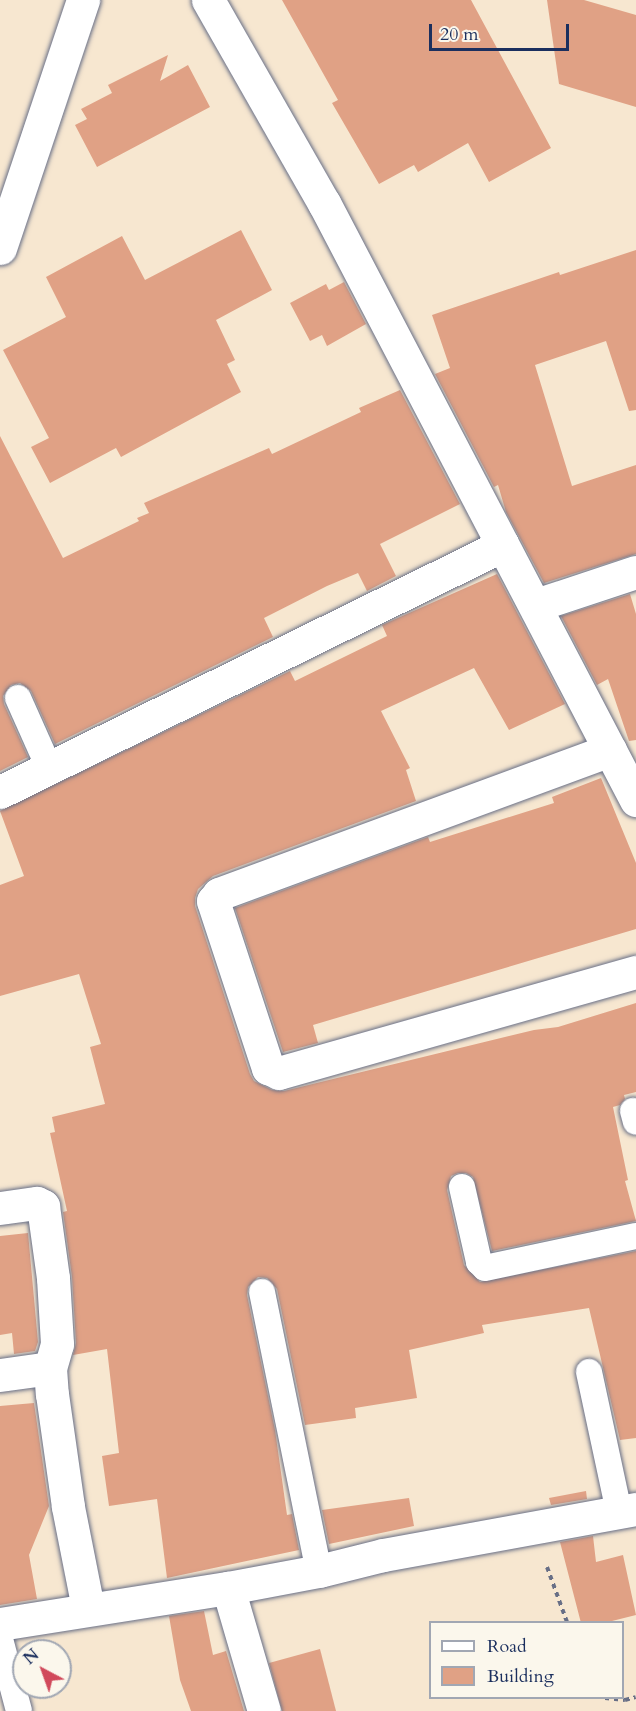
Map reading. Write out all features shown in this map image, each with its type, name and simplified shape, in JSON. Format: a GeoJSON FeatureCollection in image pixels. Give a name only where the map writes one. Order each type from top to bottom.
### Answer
{"type":"FeatureCollection","features":[{"type":"Feature","properties":{"kind":"street"},"geometry":{"type":"LineString","coordinates":[[0,249],[83,0]]}},
{"type":"Feature","properties":{"kind":"street"},"geometry":{"type":"LineString","coordinates":[[208,0],[324,203],[636,800]]}},
{"type":"Feature","properties":{"kind":"street"},"geometry":{"type":"LineString","coordinates":[[0,792],[50,770],[503,544]]}},
{"type":"Feature","properties":{"kind":"street"},"geometry":{"type":"LineString","coordinates":[[536,605],[636,572]]}},
{"type":"Feature","properties":{"kind":"street"},"geometry":{"type":"LineString","coordinates":[[610,750],[219,894],[213,901],[268,1068],[279,1073],[636,972]]}},
{"type":"Feature","properties":{"kind":"street"},"geometry":{"type":"LineString","coordinates":[[0,1208],[37,1203],[43,1206],[53,1278],[57,1344],[50,1368],[67,1495],[88,1608]]}},
{"type":"Feature","properties":{"kind":"street"},"geometry":{"type":"LineString","coordinates":[[0,1375],[50,1368]]}},
{"type":"Feature","properties":{"kind":"street"},"geometry":{"type":"LineString","coordinates":[[0,1624],[88,1608],[228,1588],[320,1571],[383,1555],[628,1511]]}},
{"type":"Feature","properties":{"kind":"street"},"geometry":{"type":"LineString","coordinates":[[228,1588],[264,1711]]}},
{"type":"Feature","properties":{"kind":"lane"},"geometry":{"type":"LineString","coordinates":[[18,698],[50,770]]}},
{"type":"Feature","properties":{"kind":"lane"},"geometry":{"type":"LineString","coordinates":[[462,1187],[479,1262],[485,1268],[636,1236]]}},
{"type":"Feature","properties":{"kind":"lane"},"geometry":{"type":"LineString","coordinates":[[262,1292],[320,1571]]}},
{"type":"Feature","properties":{"kind":"lane"},"geometry":{"type":"LineString","coordinates":[[589,1372],[628,1511]]}},
{"type":"Feature","properties":{"kind":"lane"},"geometry":{"type":"LineString","coordinates":[[0,1639],[18,1711]]}},
{"type":"Feature","properties":{"kind":"path"},"geometry":{"type":"LineString","coordinates":[[533,1529],[566,1621]]}},
{"type":"Feature","properties":{"kind":"path"},"geometry":{"type":"LineString","coordinates":[[615,1699],[625,1700],[636,1697]]}},
{"type":"Feature","properties":{"kind":"building"},"geometry":{"type":"Polygon","coordinates":[[[282,0],[471,0],[551,148],[489,182],[468,143],[418,172],[414,165],[379,184],[332,103],[338,100],[282,0]]]}},
{"type":"Feature","properties":{"kind":"building"},"geometry":{"type":"Polygon","coordinates":[[[547,0],[584,0],[636,15],[636,107],[559,84],[547,0]]]}},
{"type":"Feature","properties":{"kind":"building"},"geometry":{"type":"Polygon","coordinates":[[[168,55],[160,81],[188,65],[210,107],[97,167],[75,125],[87,119],[81,109],[112,93],[108,85],[168,55]]]}},
{"type":"Feature","properties":{"kind":"building"},"geometry":{"type":"Polygon","coordinates":[[[241,230],[272,290],[216,320],[235,360],[227,364],[241,392],[121,457],[116,448],[50,483],[31,447],[49,438],[3,350],[66,317],[46,277],[122,236],[145,280],[241,230]]]}},
{"type":"Feature","properties":{"kind":"building"},"geometry":{"type":"Polygon","coordinates":[[[636,250],[636,410],[629,411],[606,341],[535,365],[572,486],[636,465],[636,554],[544,583],[506,512],[498,485],[494,487],[435,374],[450,368],[432,315],[559,272],[560,275],[636,250]]]}},
{"type":"Feature","properties":{"kind":"building"},"geometry":{"type":"Polygon","coordinates":[[[344,282],[366,324],[327,346],[322,335],[310,341],[290,303],[326,284],[329,290],[344,282]]]}},
{"type":"Feature","properties":{"kind":"building"},"geometry":{"type":"Polygon","coordinates":[[[400,390],[460,504],[380,544],[396,576],[367,591],[358,573],[327,586],[264,618],[273,637],[55,744],[31,691],[20,683],[11,685],[3,696],[4,704],[28,757],[0,771],[0,436],[63,558],[139,521],[137,518],[149,513],[144,503],[269,448],[272,454],[361,412],[359,408],[400,390]]]}},
{"type":"Feature","properties":{"kind":"building"},"geometry":{"type":"Polygon","coordinates":[[[497,574],[565,704],[509,730],[474,668],[381,711],[410,768],[406,770],[416,801],[213,876],[198,889],[195,906],[250,1074],[254,1081],[272,1090],[284,1091],[534,1030],[558,1027],[636,1003],[636,1092],[624,1095],[625,1099],[620,1105],[613,1107],[628,1180],[625,1181],[636,1221],[492,1251],[473,1177],[466,1173],[451,1176],[447,1190],[464,1265],[480,1282],[636,1251],[636,1438],[620,1440],[589,1308],[482,1325],[484,1333],[409,1350],[417,1398],[355,1408],[356,1418],[305,1425],[277,1289],[267,1278],[258,1277],[248,1287],[247,1295],[275,1430],[287,1515],[292,1514],[299,1550],[167,1578],[157,1499],[109,1506],[102,1456],[119,1453],[107,1349],[73,1355],[76,1343],[72,1277],[63,1212],[67,1211],[50,1133],[55,1132],[52,1117],[105,1104],[90,1047],[101,1044],[79,974],[0,996],[0,885],[24,876],[0,811],[290,671],[295,681],[387,636],[382,625],[497,574]]]}},
{"type":"Feature","properties":{"kind":"building"},"geometry":{"type":"Polygon","coordinates":[[[630,594],[636,614],[636,740],[629,741],[608,679],[597,685],[561,616],[630,594]]]}},
{"type":"Feature","properties":{"kind":"building"},"geometry":{"type":"Polygon","coordinates":[[[601,778],[636,863],[636,929],[313,1025],[318,1043],[283,1052],[235,908],[428,837],[430,842],[554,803],[552,797],[601,778]]]}},
{"type":"Feature","properties":{"kind":"building"},"geometry":{"type":"Polygon","coordinates":[[[28,1233],[38,1342],[35,1351],[14,1354],[12,1333],[0,1335],[0,1236],[28,1233]]]}},
{"type":"Feature","properties":{"kind":"building"},"geometry":{"type":"Polygon","coordinates":[[[34,1403],[49,1506],[29,1555],[37,1599],[0,1605],[0,1406],[34,1403]]]}},
{"type":"Feature","properties":{"kind":"building"},"geometry":{"type":"Polygon","coordinates":[[[586,1491],[587,1499],[551,1505],[549,1498],[586,1491]]]}},
{"type":"Feature","properties":{"kind":"building"},"geometry":{"type":"Polygon","coordinates":[[[409,1498],[414,1526],[329,1544],[322,1510],[409,1498]]]}},
{"type":"Feature","properties":{"kind":"building"},"geometry":{"type":"Polygon","coordinates":[[[593,1536],[596,1562],[623,1555],[636,1615],[612,1621],[580,1621],[560,1542],[593,1536]]]}},
{"type":"Feature","properties":{"kind":"building"},"geometry":{"type":"Polygon","coordinates":[[[204,1611],[213,1655],[226,1651],[244,1711],[191,1711],[180,1680],[169,1616],[204,1611]]]}},
{"type":"Feature","properties":{"kind":"building"},"geometry":{"type":"Polygon","coordinates":[[[320,1649],[336,1711],[282,1711],[269,1663],[320,1649]]]}}]}
